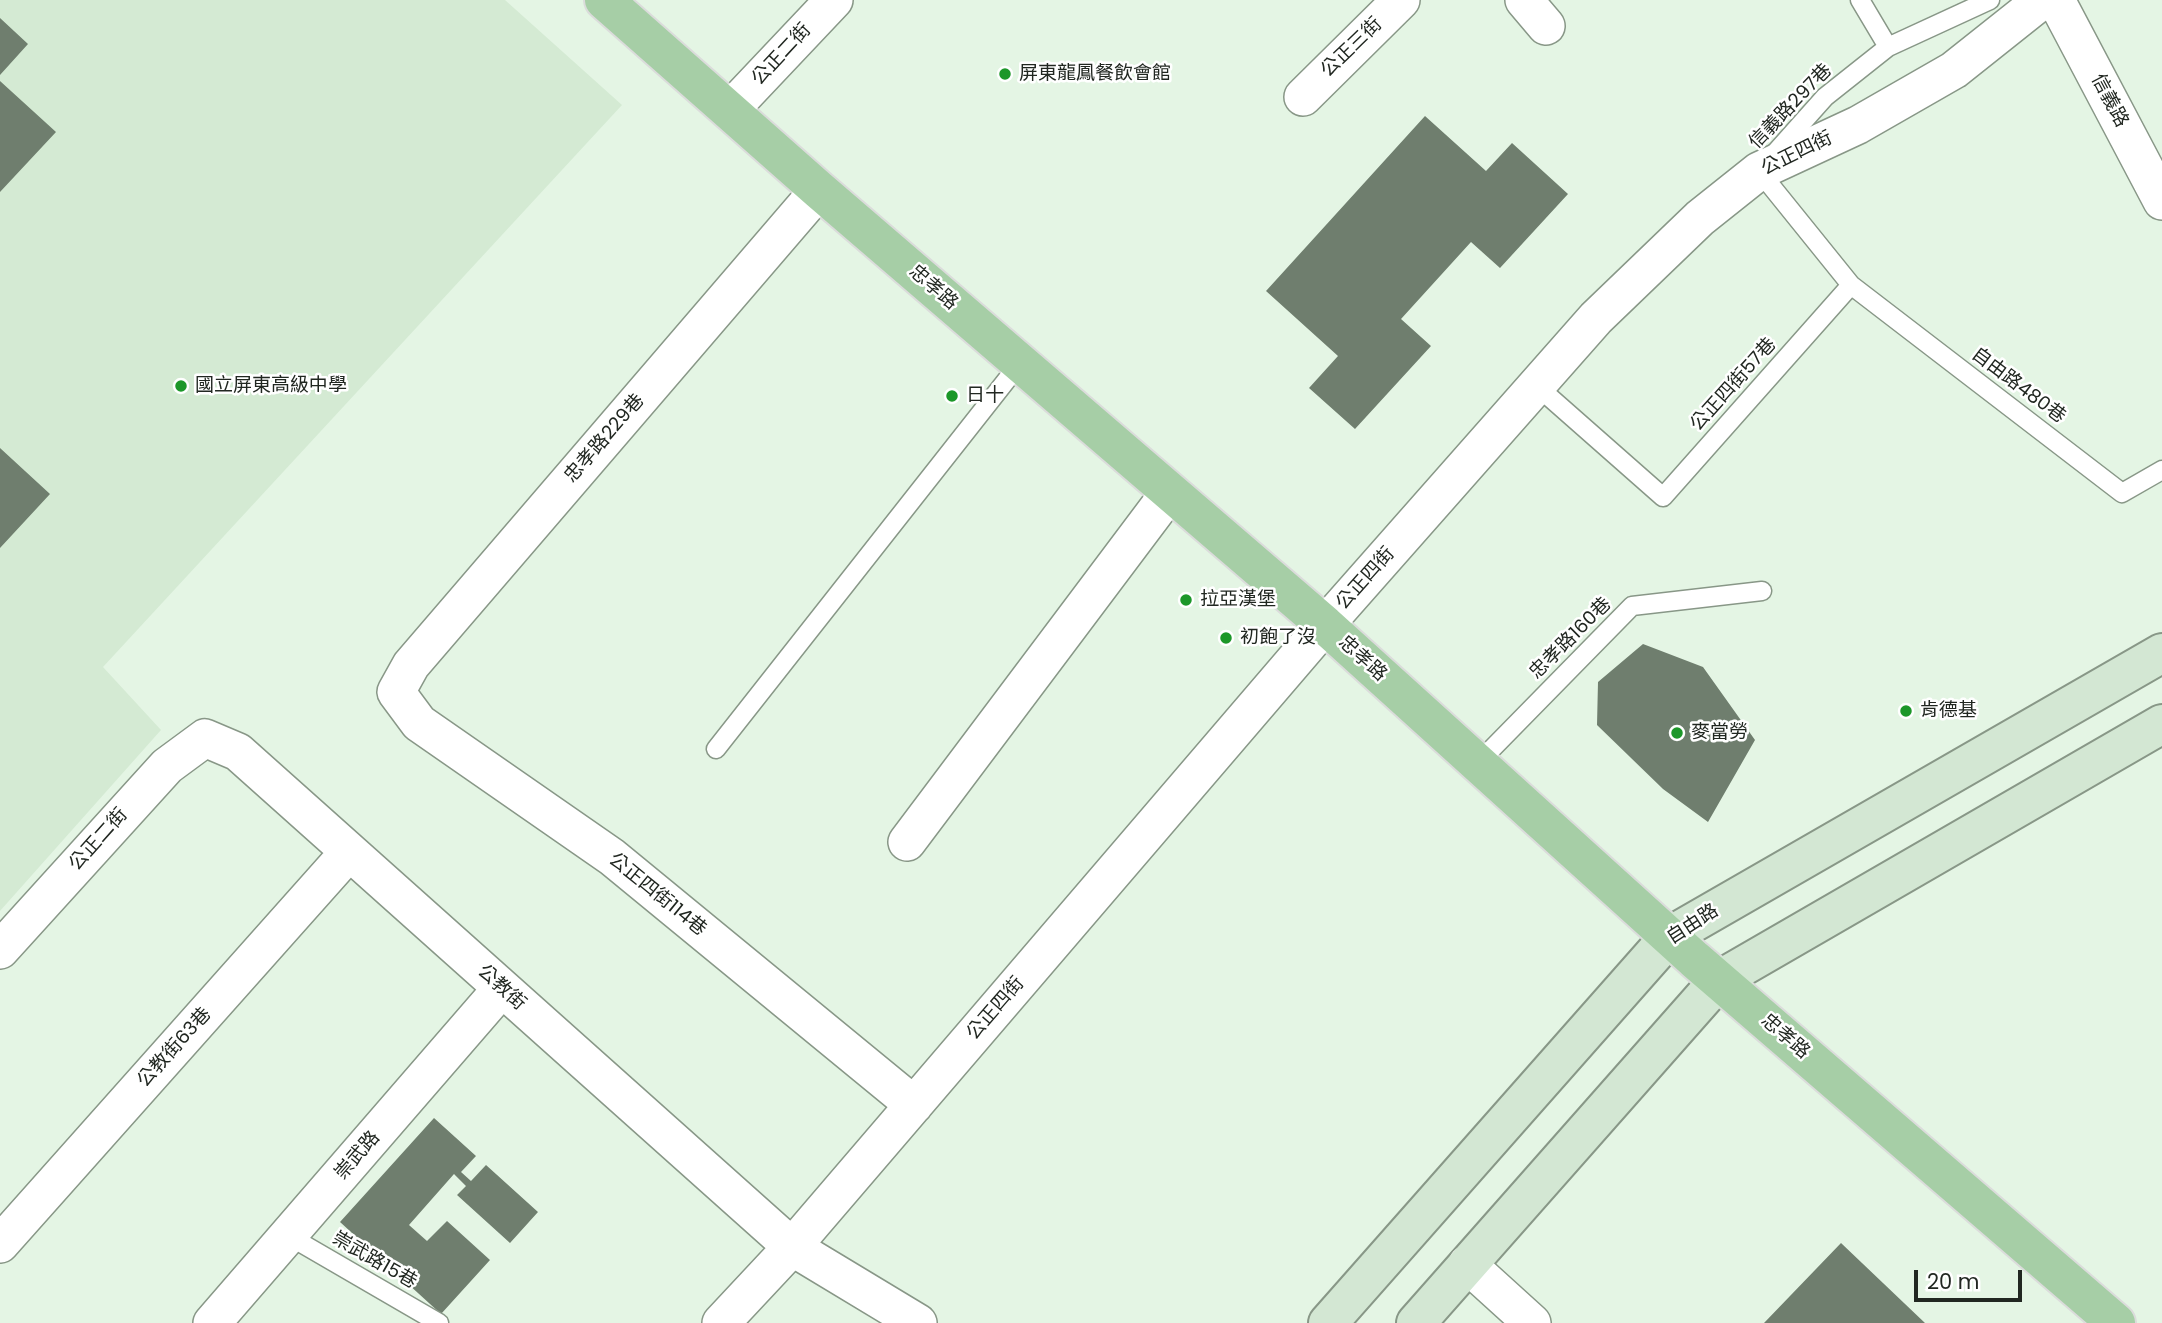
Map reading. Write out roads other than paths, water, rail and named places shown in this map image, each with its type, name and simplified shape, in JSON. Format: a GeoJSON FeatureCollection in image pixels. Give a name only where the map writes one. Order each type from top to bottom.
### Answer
{"type":"FeatureCollection","features":[{"type":"Feature","properties":{"kind":"main road","name":"忠孝路"},"geometry":{"type":"LineString","coordinates":[[604,0],[819,190],[1325,625],[1719,980],[2116,1323]]}},
{"type":"Feature","properties":{"kind":"street","name":"公正二街"},"geometry":{"type":"LineString","coordinates":[[730,110],[834,0]]}},
{"type":"Feature","properties":{"kind":"street","name":"公正三街"},"geometry":{"type":"LineString","coordinates":[[1303,97],[1401,0]]}},
{"type":"Feature","properties":{"kind":"street","name":"公正四街"},"geometry":{"type":"LineString","coordinates":[[721,1323],[792,1247],[1325,625],[1596,318],[1700,218],[1759,171],[1858,125],[1954,70],[2042,0]]}},
{"type":"Feature","properties":{"kind":"street","name":"信義路"},"geometry":{"type":"LineString","coordinates":[[2056,0],[2162,201]]}},
{"type":"Feature","properties":{"kind":"street","name":"忠孝路229巷"},"geometry":{"type":"LineString","coordinates":[[396,692],[411,665],[819,190]]}},
{"type":"Feature","properties":{"kind":"street"},"geometry":{"type":"LineString","coordinates":[[907,842],[1170,492]]}},
{"type":"Feature","properties":{"kind":"street","name":"自由路"},"geometry":{"type":"LineString","coordinates":[[1328,1323],[1670,936],[2162,653]]}},
{"type":"Feature","properties":{"kind":"street","name":"公正四街114巷"},"geometry":{"type":"LineString","coordinates":[[396,692],[419,723],[612,858],[914,1105]]}},
{"type":"Feature","properties":{"kind":"street"},"geometry":{"type":"LineString","coordinates":[[1416,1323],[1719,980],[2162,724]]}},
{"type":"Feature","properties":{"kind":"street","name":"公正二街"},"geometry":{"type":"LineString","coordinates":[[0,950],[167,766],[205,738]]}},
{"type":"Feature","properties":{"kind":"street","name":"公教街"},"geometry":{"type":"LineString","coordinates":[[205,738],[237,752],[792,1247],[918,1323]]}},
{"type":"Feature","properties":{"kind":"street","name":"公教街63巷"},"geometry":{"type":"LineString","coordinates":[[0,1244],[349,852]]}},
{"type":"Feature","properties":{"kind":"street","name":"崇武路"},"geometry":{"type":"LineString","coordinates":[[212,1323],[502,988]]}},
{"type":"Feature","properties":{"kind":"street"},"geometry":{"type":"LineString","coordinates":[[1468,1264],[1532,1323]]}},
{"type":"Feature","properties":{"kind":"lane"},"geometry":{"type":"LineString","coordinates":[[1860,0],[1888,47]]}},
{"type":"Feature","properties":{"kind":"lane","name":"信義路297巷"},"geometry":{"type":"LineString","coordinates":[[1759,171],[1825,97],[1888,47],[1990,0]]}},
{"type":"Feature","properties":{"kind":"lane"},"geometry":{"type":"LineString","coordinates":[[1759,171],[1851,285]]}},
{"type":"Feature","properties":{"kind":"lane","name":"公正四街57巷"},"geometry":{"type":"LineString","coordinates":[[1537,386],[1663,496],[1851,285]]}},
{"type":"Feature","properties":{"kind":"lane","name":"自由路480巷"},"geometry":{"type":"LineString","coordinates":[[1851,285],[2122,493],[2162,470]]}},
{"type":"Feature","properties":{"kind":"lane"},"geometry":{"type":"LineString","coordinates":[[716,750],[1020,363]]}},
{"type":"Feature","properties":{"kind":"lane","name":"忠孝路160巷"},"geometry":{"type":"LineString","coordinates":[[1477,764],[1632,606],[1762,590]]}},
{"type":"Feature","properties":{"kind":"lane","name":"崇武路15巷"},"geometry":{"type":"LineString","coordinates":[[289,1236],[439,1323]]}},
{"type":"Feature","properties":{"kind":"place","name":"屏東龍鳳餐飲會館"},"geometry":{"type":"Point","coordinates":[1005,74]}},
{"type":"Feature","properties":{"kind":"place","name":"國立屏東高級中學"},"geometry":{"type":"Point","coordinates":[181,386]}},
{"type":"Feature","properties":{"kind":"place","name":"日十"},"geometry":{"type":"Point","coordinates":[952,396]}},
{"type":"Feature","properties":{"kind":"place","name":"拉亞漢堡"},"geometry":{"type":"Point","coordinates":[1186,600]}},
{"type":"Feature","properties":{"kind":"place","name":"初飽了沒"},"geometry":{"type":"Point","coordinates":[1226,638]}},
{"type":"Feature","properties":{"kind":"place","name":"肯德基"},"geometry":{"type":"Point","coordinates":[1906,711]}},
{"type":"Feature","properties":{"kind":"place","name":"麥當勞"},"geometry":{"type":"Point","coordinates":[1677,733]}}]}
